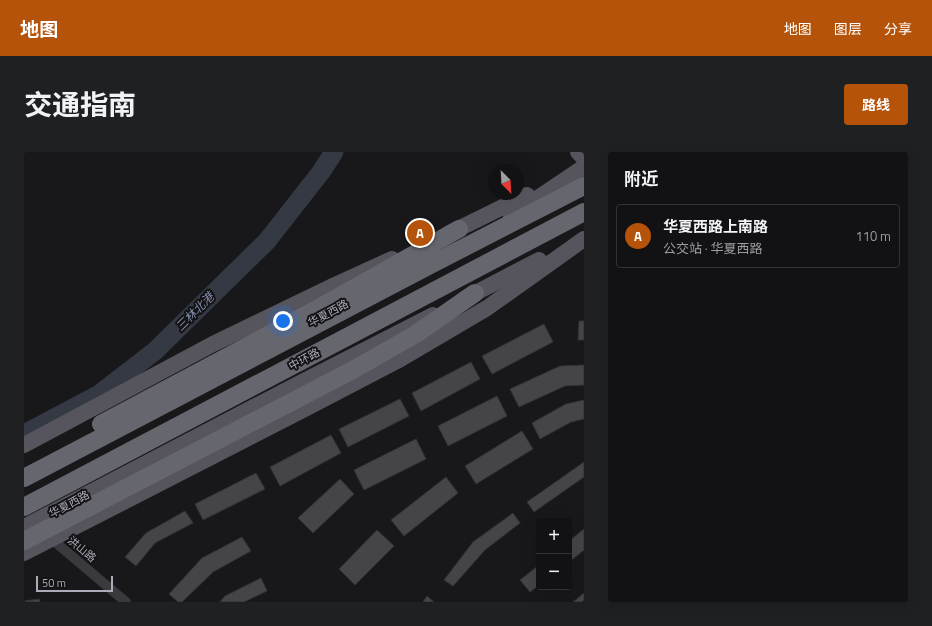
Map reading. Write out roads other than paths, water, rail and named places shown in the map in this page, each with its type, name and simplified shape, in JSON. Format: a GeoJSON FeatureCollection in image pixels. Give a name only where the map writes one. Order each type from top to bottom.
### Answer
{"type":"FeatureCollection","features":[{"type":"Feature","properties":{"kind":"highway"},"geometry":{"type":"LineString","coordinates":[[24,478],[584,186]]}},
{"type":"Feature","properties":{"kind":"highway","name":"中环路"},"geometry":{"type":"LineString","coordinates":[[24,507],[584,212]]}},
{"type":"Feature","properties":{"kind":"highway"},"geometry":{"type":"LineString","coordinates":[[24,464],[315,310],[459,230]]}},
{"type":"Feature","properties":{"kind":"highway"},"geometry":{"type":"LineString","coordinates":[[24,541],[351,371],[416,334],[475,293]]}},
{"type":"Feature","properties":{"kind":"main road"},"geometry":{"type":"LineString","coordinates":[[578,152],[584,158]]}},
{"type":"Feature","properties":{"kind":"main road","name":"华夏西路"},"geometry":{"type":"LineString","coordinates":[[24,445],[213,344],[335,284],[459,230],[584,167]]}},
{"type":"Feature","properties":{"kind":"main road","name":"华夏西路"},"geometry":{"type":"LineString","coordinates":[[24,473],[499,224],[584,167]]}},
{"type":"Feature","properties":{"kind":"main road"},"geometry":{"type":"LineString","coordinates":[[24,553],[397,361],[487,308],[584,238]]}},
{"type":"Feature","properties":{"kind":"main road","name":"华夏西路"},"geometry":{"type":"LineString","coordinates":[[27,521],[584,238]]}},
{"type":"Feature","properties":{"kind":"street","name":"洪山路"},"geometry":{"type":"LineString","coordinates":[[27,521],[51,539],[126,602]]}},
{"type":"Feature","properties":{"kind":"waterway","name":"三林北港"},"geometry":{"type":"LineString","coordinates":[[24,434],[98,395],[155,351],[267,241],[321,172],[334,152]]}},
{"type":"Feature","properties":{"kind":"place","name":"华夏西路上南路"},"geometry":{"type":"Point","coordinates":[420,233]}}]}
